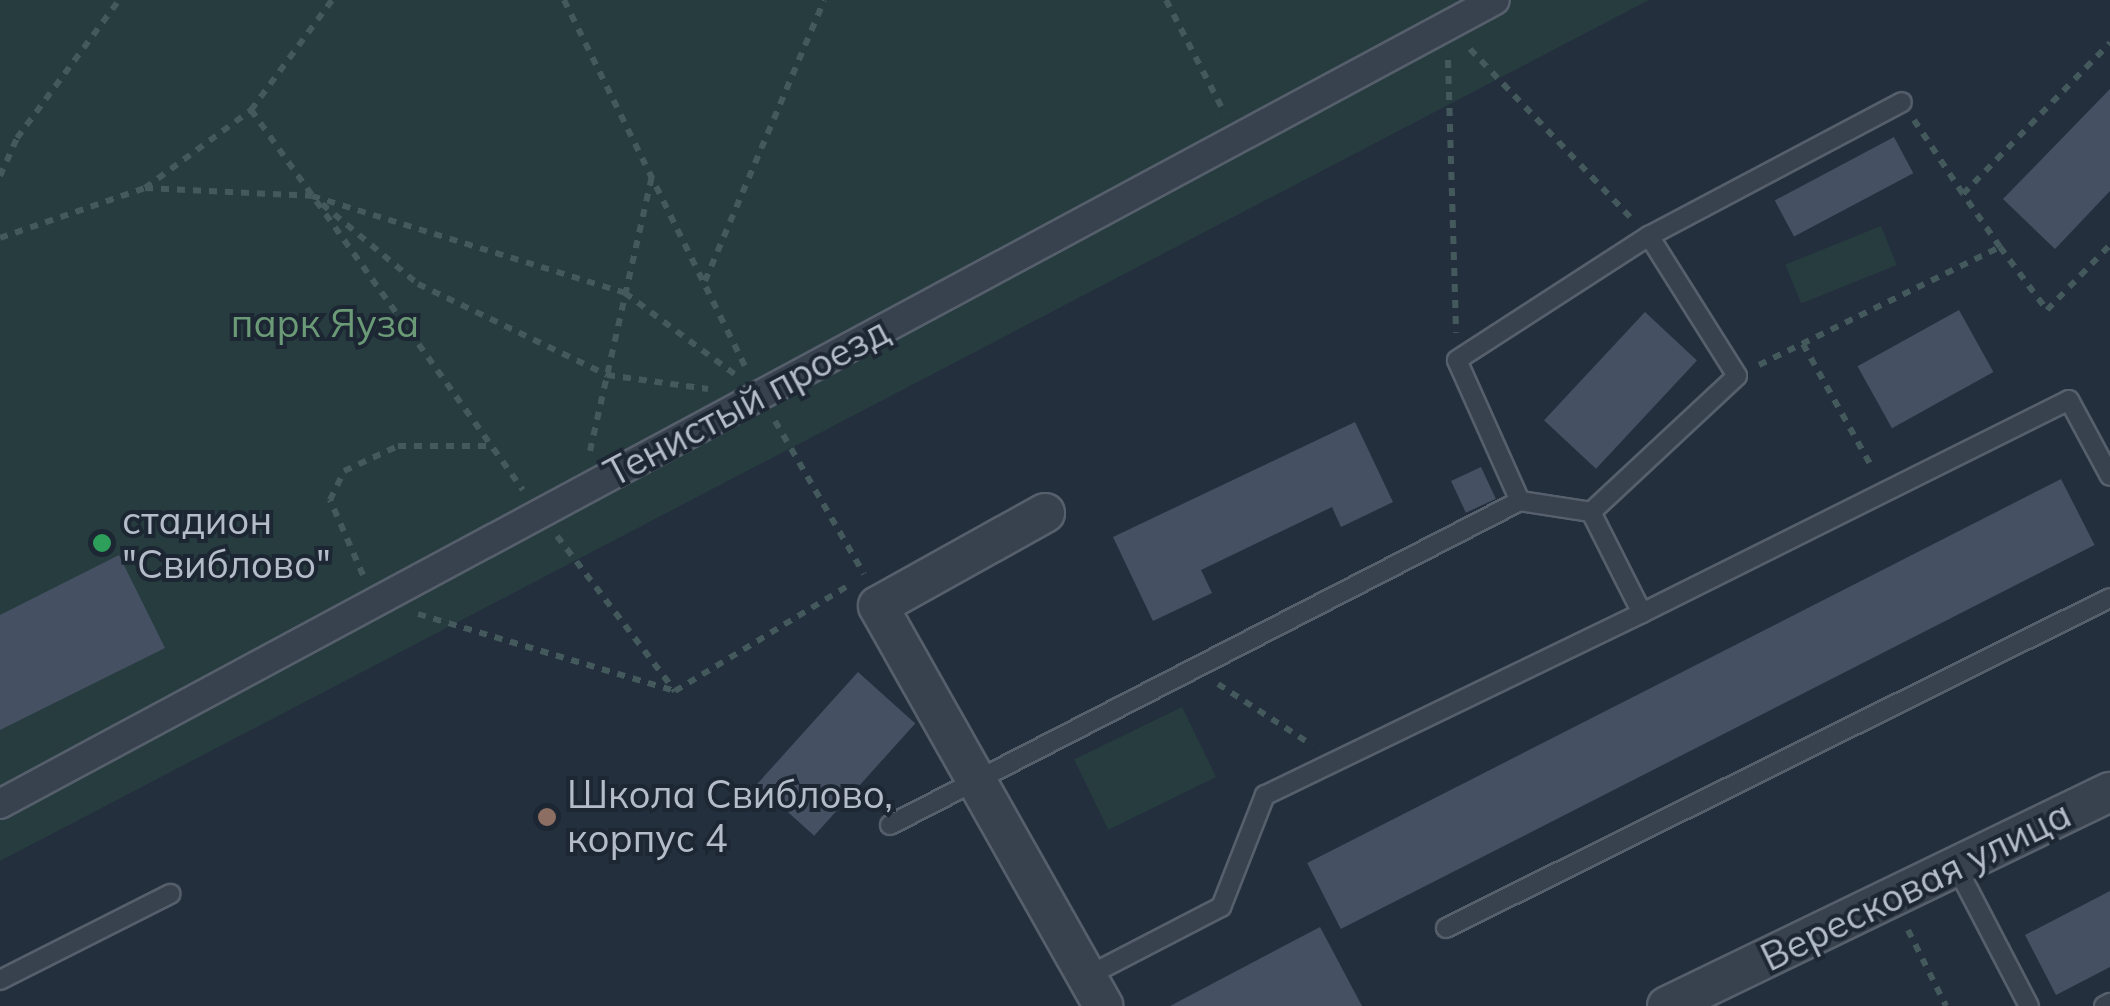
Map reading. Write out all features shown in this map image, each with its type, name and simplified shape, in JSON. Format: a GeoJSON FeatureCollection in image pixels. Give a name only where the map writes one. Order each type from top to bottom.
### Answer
{"type":"FeatureCollection","features":[{"type":"Feature","properties":{"kind":"street","name":"Тенистый проезд"},"geometry":{"type":"LineString","coordinates":[[0,804],[1494,0]]}},
{"type":"Feature","properties":{"kind":"street"},"geometry":{"type":"LineString","coordinates":[[1045,512],[878,606],[1095,991]]}},
{"type":"Feature","properties":{"kind":"street","name":"Вересковая улица"},"geometry":{"type":"LineString","coordinates":[[1672,1005],[2110,792]]}},
{"type":"Feature","properties":{"kind":"lane"},"geometry":{"type":"LineString","coordinates":[[1520,501],[1456,360],[1648,236],[1902,102]]}},
{"type":"Feature","properties":{"kind":"lane"},"geometry":{"type":"LineString","coordinates":[[1591,512],[1736,376],[1648,236]]}},
{"type":"Feature","properties":{"kind":"lane"},"geometry":{"type":"LineString","coordinates":[[1095,991],[1221,907],[1265,795],[1642,614],[2069,400],[2110,476]]}},
{"type":"Feature","properties":{"kind":"lane"},"geometry":{"type":"LineString","coordinates":[[890,824],[974,776],[1520,501],[1591,512]]}},
{"type":"Feature","properties":{"kind":"lane"},"geometry":{"type":"LineString","coordinates":[[1591,512],[1642,614]]}},
{"type":"Feature","properties":{"kind":"lane"},"geometry":{"type":"LineString","coordinates":[[1446,928],[2110,598]]}},
{"type":"Feature","properties":{"kind":"lane"},"geometry":{"type":"LineString","coordinates":[[1956,866],[2030,1006]]}},
{"type":"Feature","properties":{"kind":"lane"},"geometry":{"type":"LineString","coordinates":[[0,980],[170,894]]}},
{"type":"Feature","properties":{"kind":"path"},"geometry":{"type":"LineString","coordinates":[[0,176],[17,138],[119,0]]}},
{"type":"Feature","properties":{"kind":"path"},"geometry":{"type":"LineString","coordinates":[[0,238],[146,188],[251,110],[332,0]]}},
{"type":"Feature","properties":{"kind":"path"},"geometry":{"type":"LineString","coordinates":[[564,0],[759,395],[865,576]]}},
{"type":"Feature","properties":{"kind":"path"},"geometry":{"type":"LineString","coordinates":[[705,282],[824,0]]}},
{"type":"Feature","properties":{"kind":"path"},"geometry":{"type":"LineString","coordinates":[[1166,0],[1237,138]]}},
{"type":"Feature","properties":{"kind":"path"},"geometry":{"type":"LineString","coordinates":[[1447,26],[1648,236]]}},
{"type":"Feature","properties":{"kind":"path"},"geometry":{"type":"LineString","coordinates":[[1447,26],[1456,360]]}},
{"type":"Feature","properties":{"kind":"path"},"geometry":{"type":"LineString","coordinates":[[1963,194],[2110,43]]}},
{"type":"Feature","properties":{"kind":"path"},"geometry":{"type":"LineString","coordinates":[[1902,102],[2047,310],[2110,245]]}},
{"type":"Feature","properties":{"kind":"path"},"geometry":{"type":"LineString","coordinates":[[251,110],[540,514],[675,691]]}},
{"type":"Feature","properties":{"kind":"path"},"geometry":{"type":"LineString","coordinates":[[581,491],[652,176]]}},
{"type":"Feature","properties":{"kind":"path"},"geometry":{"type":"LineString","coordinates":[[146,188],[312,196],[625,293],[693,336],[759,395]]}},
{"type":"Feature","properties":{"kind":"path"},"geometry":{"type":"LineString","coordinates":[[312,196],[418,284],[608,375],[759,395]]}},
{"type":"Feature","properties":{"kind":"path"},"geometry":{"type":"LineString","coordinates":[[1736,376],[2000,247]]}},
{"type":"Feature","properties":{"kind":"path"},"geometry":{"type":"LineString","coordinates":[[1802,344],[1886,491]]}},
{"type":"Feature","properties":{"kind":"path"},"geometry":{"type":"LineString","coordinates":[[491,446],[398,446],[344,471],[330,500],[377,601],[675,691],[865,576],[937,573]]}},
{"type":"Feature","properties":{"kind":"path"},"geometry":{"type":"LineString","coordinates":[[1192,666],[1336,760]]}},
{"type":"Feature","properties":{"kind":"path"},"geometry":{"type":"LineString","coordinates":[[1892,898],[1946,1006]]}},
{"type":"Feature","properties":{"kind":"green space","name":"парк Яуза"},"geometry":{"type":"Polygon","coordinates":[[[0,0],[1649,0],[0,861],[0,0]]]}},
{"type":"Feature","properties":{"kind":"green space"},"geometry":{"type":"Polygon","coordinates":[[[1881,226],[1897,265],[1801,304],[1786,265],[1881,226]]]}},
{"type":"Feature","properties":{"kind":"green space"},"geometry":{"type":"Polygon","coordinates":[[[1182,707],[1216,777],[1108,830],[1074,760],[1182,707]]]}},
{"type":"Feature","properties":{"kind":"building"},"geometry":{"type":"Polygon","coordinates":[[[2110,89],[2110,191],[2055,249],[2003,199],[2110,89]]]}},
{"type":"Feature","properties":{"kind":"building"},"geometry":{"type":"Polygon","coordinates":[[[1894,137],[1913,173],[1794,237],[1775,200],[1894,137]]]}},
{"type":"Feature","properties":{"kind":"building"},"geometry":{"type":"Polygon","coordinates":[[[1959,310],[1993,372],[1892,428],[1858,366],[1959,310]]]}},
{"type":"Feature","properties":{"kind":"building"},"geometry":{"type":"Polygon","coordinates":[[[1645,312],[1697,360],[1596,469],[1544,420],[1645,312]]]}},
{"type":"Feature","properties":{"kind":"building"},"geometry":{"type":"Polygon","coordinates":[[[1355,422],[1393,502],[1341,527],[1332,507],[1201,570],[1212,593],[1153,621],[1113,537],[1355,422]]]}},
{"type":"Feature","properties":{"kind":"building"},"geometry":{"type":"Polygon","coordinates":[[[1481,467],[1496,499],[1466,513],[1451,481],[1481,467]]]}},
{"type":"Feature","properties":{"kind":"building"},"geometry":{"type":"Polygon","coordinates":[[[2061,479],[2095,545],[1341,929],[1307,863],[2061,479]]]}},
{"type":"Feature","properties":{"kind":"building"},"geometry":{"type":"Polygon","coordinates":[[[119,555],[165,648],[0,730],[0,615],[119,555]]]}},
{"type":"Feature","properties":{"kind":"building"},"geometry":{"type":"Polygon","coordinates":[[[858,672],[915,724],[814,836],[757,784],[858,672]]]}},
{"type":"Feature","properties":{"kind":"building"},"geometry":{"type":"Polygon","coordinates":[[[2110,891],[2110,967],[2056,995],[2025,935],[2110,891]]]}},
{"type":"Feature","properties":{"kind":"building"},"geometry":{"type":"Polygon","coordinates":[[[1320,927],[1362,1006],[1170,1006],[1320,927]]]}},
{"type":"Feature","properties":{"kind":"place","name":"стадион \"Свиблово\""},"geometry":{"type":"Point","coordinates":[102,543]}},
{"type":"Feature","properties":{"kind":"place","name":"Школа Свиблово, корпус 4"},"geometry":{"type":"Point","coordinates":[547,817]}}]}
